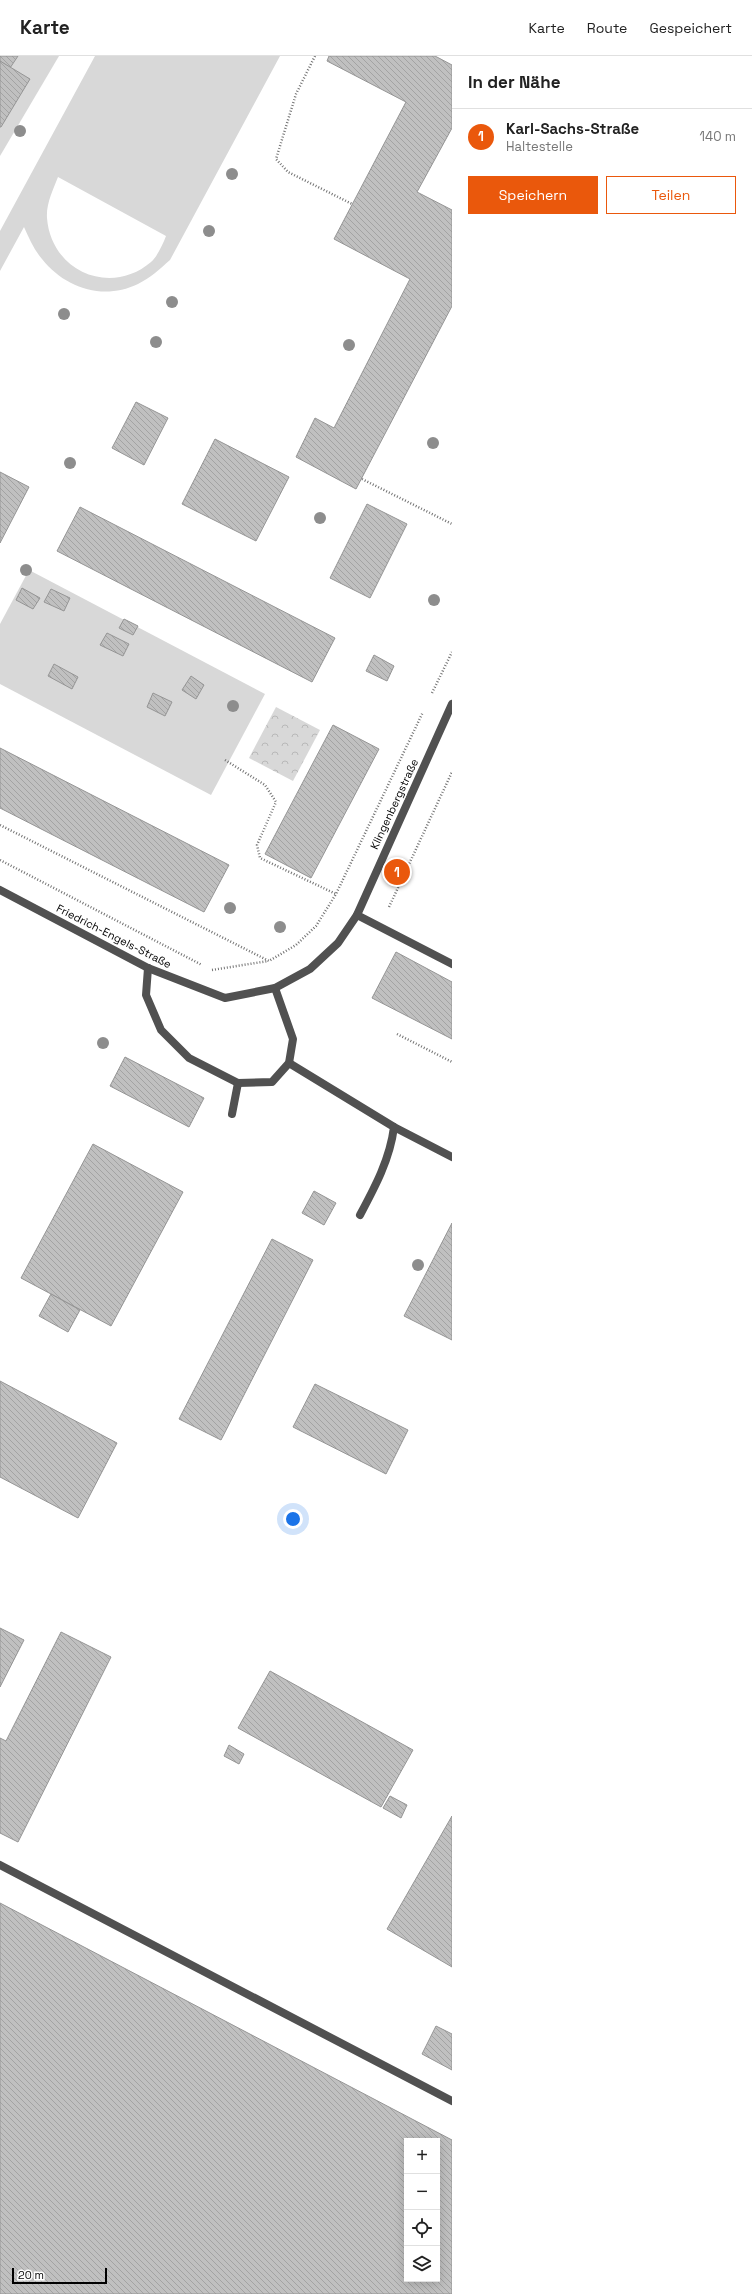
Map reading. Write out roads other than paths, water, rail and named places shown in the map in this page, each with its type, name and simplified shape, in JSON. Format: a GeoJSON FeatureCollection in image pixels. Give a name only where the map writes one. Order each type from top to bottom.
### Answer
{"type":"FeatureCollection","features":[{"type":"Feature","properties":{"kind":"street","name":"Klingenbergstraße"},"geometry":{"type":"LineString","coordinates":[[357,914],[452,704]]}},
{"type":"Feature","properties":{"kind":"street","name":"Friedrich-Engels-Straße"},"geometry":{"type":"LineString","coordinates":[[0,890],[148,968],[225,998],[275,988],[310,968],[338,943],[357,914]]}},
{"type":"Feature","properties":{"kind":"street"},"geometry":{"type":"LineString","coordinates":[[357,914],[452,964]]}},
{"type":"Feature","properties":{"kind":"street"},"geometry":{"type":"LineString","coordinates":[[148,968],[146,995],[161,1030],[188,1058],[238,1084],[272,1082],[289,1063],[293,1039],[275,988]]}},
{"type":"Feature","properties":{"kind":"street"},"geometry":{"type":"LineString","coordinates":[[289,1063],[394,1127],[452,1157]]}},
{"type":"Feature","properties":{"kind":"street"},"geometry":{"type":"LineString","coordinates":[[232,1114],[238,1084]]}},
{"type":"Feature","properties":{"kind":"street"},"geometry":{"type":"LineString","coordinates":[[360,1215],[376,1184],[392,1146],[394,1127]]}},
{"type":"Feature","properties":{"kind":"street"},"geometry":{"type":"LineString","coordinates":[[0,1865],[452,2101]]}},
{"type":"Feature","properties":{"kind":"place","name":"Karl-Sachs-Straße"},"geometry":{"type":"Point","coordinates":[397,872]}}]}
